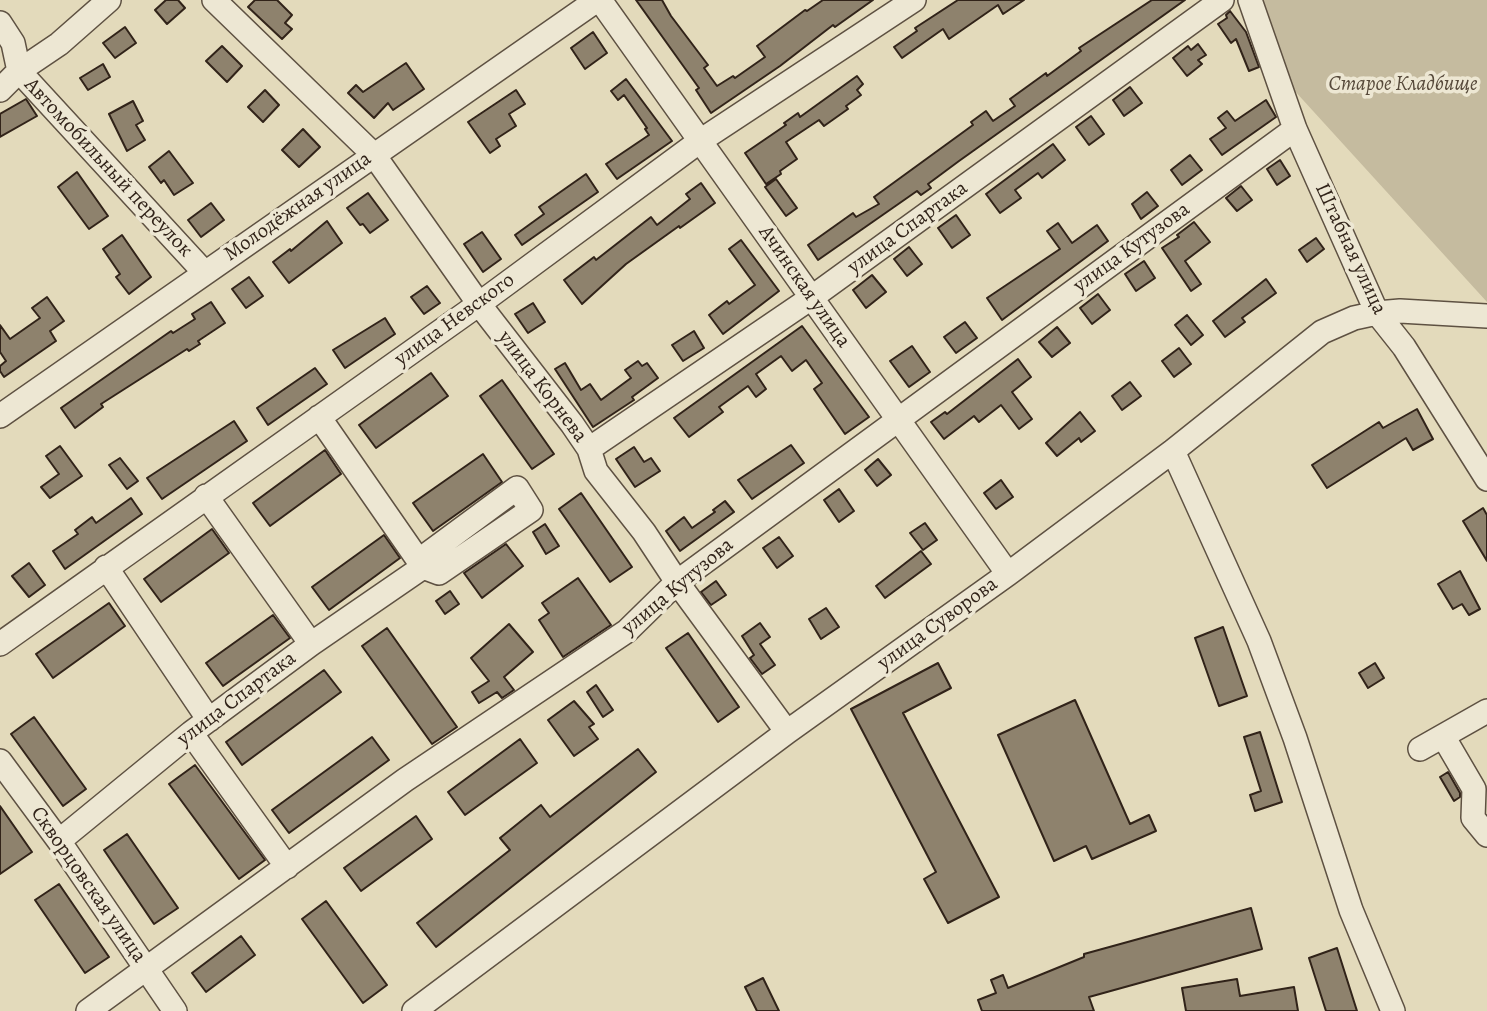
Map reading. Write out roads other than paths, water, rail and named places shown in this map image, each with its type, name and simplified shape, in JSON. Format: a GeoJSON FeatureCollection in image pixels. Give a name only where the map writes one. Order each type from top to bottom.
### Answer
{"type":"FeatureCollection","features":[{"type":"Feature","properties":{"kind":"street"},"geometry":{"type":"LineString","coordinates":[[0,90],[19,71],[59,44],[109,0]]}},
{"type":"Feature","properties":{"kind":"street","name":"улица Корнева"},"geometry":{"type":"LineString","coordinates":[[214,0],[374,155],[478,304],[589,449],[596,471],[644,532],[677,582],[787,732]]}},
{"type":"Feature","properties":{"kind":"street","name":"Молодёжная улица"},"geometry":{"type":"LineString","coordinates":[[0,416],[599,0]]}},
{"type":"Feature","properties":{"kind":"street","name":"Ачинская улица"},"geometry":{"type":"LineString","coordinates":[[599,0],[1008,574]]}},
{"type":"Feature","properties":{"kind":"street","name":"улица Невского"},"geometry":{"type":"LineString","coordinates":[[0,644],[478,304],[700,141],[914,0]]}},
{"type":"Feature","properties":{"kind":"street","name":"улица Спартака"},"geometry":{"type":"LineString","coordinates":[[589,449],[811,298],[1222,0]]}},
{"type":"Feature","properties":{"kind":"street","name":"Штабная улица"},"geometry":{"type":"LineString","coordinates":[[1250,0],[1295,129],[1377,313],[1405,347],[1487,479]]}},
{"type":"Feature","properties":{"kind":"street","name":"Автомобильный переулок"},"geometry":{"type":"LineString","coordinates":[[0,23],[13,43],[19,71],[204,272]]}},
{"type":"Feature","properties":{"kind":"street","name":"улица Кутузова"},"geometry":{"type":"LineString","coordinates":[[88,1011],[404,780],[626,631],[677,582],[1295,129]]}},
{"type":"Feature","properties":{"kind":"street","name":"улица Суворова"},"geometry":{"type":"LineString","coordinates":[[414,1011],[787,732],[1008,574],[1173,451],[1322,331],[1354,318],[1400,311],[1485,317]]}},
{"type":"Feature","properties":{"kind":"street","name":"улица Спартака"},"geometry":{"type":"LineString","coordinates":[[59,841],[191,733],[311,644],[423,566],[319,418]]}},
{"type":"Feature","properties":{"kind":"street"},"geometry":{"type":"LineString","coordinates":[[1173,451],[1259,640],[1295,738],[1351,910],[1393,1011]]}},
{"type":"Feature","properties":{"kind":"street"},"geometry":{"type":"LineString","coordinates":[[206,496],[311,644]]}},
{"type":"Feature","properties":{"kind":"street"},"geometry":{"type":"LineString","coordinates":[[106,567],[209,720]]}},
{"type":"Feature","properties":{"kind":"street"},"geometry":{"type":"LineString","coordinates":[[1420,749],[1487,711]]}},
{"type":"Feature","properties":{"kind":"street"},"geometry":{"type":"LineString","coordinates":[[191,733],[287,867]]}},
{"type":"Feature","properties":{"kind":"street"},"geometry":{"type":"LineString","coordinates":[[1443,736],[1474,789],[1473,818],[1487,835]]}},
{"type":"Feature","properties":{"kind":"street","name":"Скворцовская улица"},"geometry":{"type":"LineString","coordinates":[[0,761],[59,841],[175,1011]]}},
{"type":"Feature","properties":{"kind":"park label","name":"Старое Кладбище"},"geometry":{"type":"Point","coordinates":[1403,85]}}]}
